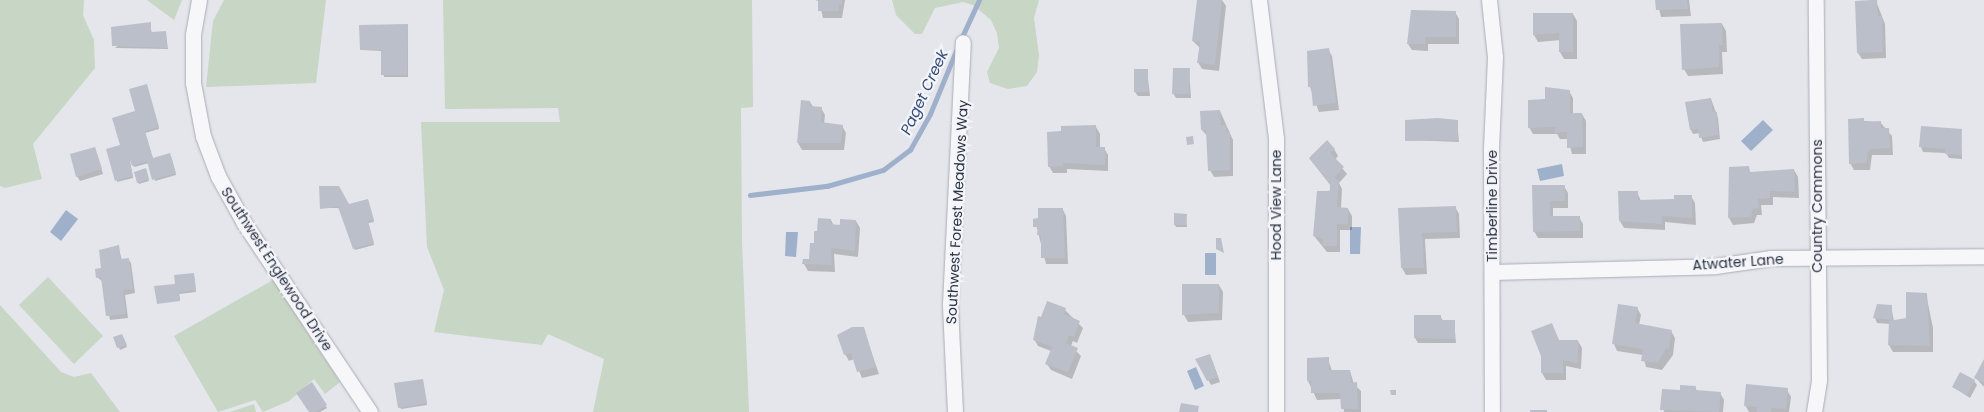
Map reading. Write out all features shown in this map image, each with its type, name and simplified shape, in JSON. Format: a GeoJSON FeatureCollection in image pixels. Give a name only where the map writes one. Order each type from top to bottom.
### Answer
{"type":"FeatureCollection","features":[{"type":"Feature","properties":{"kind":"street","name":"Southwest Englewood Drive"},"geometry":{"type":"LineString","coordinates":[[199,0],[193,35],[193,84],[203,136],[218,176],[244,223],[370,412]]}},
{"type":"Feature","properties":{"kind":"street","name":"Hood View Lane"},"geometry":{"type":"LineString","coordinates":[[1259,0],[1276,139],[1276,412]]}},
{"type":"Feature","properties":{"kind":"street","name":"Timberline Drive"},"geometry":{"type":"LineString","coordinates":[[1489,0],[1495,57],[1492,412]]}},
{"type":"Feature","properties":{"kind":"street","name":"Country Commons"},"geometry":{"type":"LineString","coordinates":[[1814,412],[1819,380],[1816,0]]}},
{"type":"Feature","properties":{"kind":"street","name":"Southwest Forest Meadows Way"},"geometry":{"type":"LineString","coordinates":[[955,412],[950,304],[963,42]]}},
{"type":"Feature","properties":{"kind":"street","name":"Atwater Lane"},"geometry":{"type":"LineString","coordinates":[[1492,272],[1715,266],[1741,260],[1984,256]]}},
{"type":"Feature","properties":{"kind":"green space"},"geometry":{"type":"Polygon","coordinates":[[[0,0],[84,0],[83,15],[94,40],[95,68],[33,144],[42,179],[5,188],[0,186],[0,0]]]}},
{"type":"Feature","properties":{"kind":"green space"},"geometry":{"type":"Polygon","coordinates":[[[147,0],[182,0],[174,20],[147,0]]]}},
{"type":"Feature","properties":{"kind":"green space"},"geometry":{"type":"Polygon","coordinates":[[[224,0],[326,0],[316,83],[206,87],[213,21],[224,0]]]}},
{"type":"Feature","properties":{"kind":"green space"},"geometry":{"type":"Polygon","coordinates":[[[443,0],[752,0],[753,107],[741,108],[742,241],[749,412],[593,412],[604,359],[548,334],[542,345],[434,332],[444,290],[427,247],[421,122],[560,122],[558,108],[445,109],[443,0]]]}},
{"type":"Feature","properties":{"kind":"green space"},"geometry":{"type":"Polygon","coordinates":[[[892,0],[1039,0],[1034,18],[1039,55],[1037,72],[1027,86],[1008,89],[990,83],[987,72],[999,48],[997,33],[991,20],[973,5],[963,2],[935,8],[922,34],[915,34],[896,15],[892,0]]]}},
{"type":"Feature","properties":{"kind":"green space"},"geometry":{"type":"Polygon","coordinates":[[[48,277],[103,336],[74,364],[19,305],[48,277]]]}},
{"type":"Feature","properties":{"kind":"green space"},"geometry":{"type":"Polygon","coordinates":[[[273,280],[340,382],[325,394],[314,379],[289,401],[263,412],[255,400],[218,412],[174,336],[273,280]]]}},
{"type":"Feature","properties":{"kind":"green space"},"geometry":{"type":"Polygon","coordinates":[[[0,305],[61,372],[74,377],[91,373],[120,412],[0,412],[0,305]]]}},
{"type":"Feature","properties":{"kind":"green space"},"geometry":{"type":"Polygon","coordinates":[[[254,404],[256,412],[230,412],[254,404]]]}},
{"type":"Feature","properties":{"kind":"water"},"geometry":{"type":"Polygon","coordinates":[[[1763,120],[1773,130],[1751,151],[1741,141],[1763,120]]]}},
{"type":"Feature","properties":{"kind":"water"},"geometry":{"type":"Polygon","coordinates":[[[1562,164],[1564,176],[1540,181],[1537,169],[1562,164]]]}},
{"type":"Feature","properties":{"kind":"water"},"geometry":{"type":"Polygon","coordinates":[[[66,210],[78,219],[61,241],[50,232],[66,210]]]}},
{"type":"Feature","properties":{"kind":"water"},"geometry":{"type":"Polygon","coordinates":[[[1350,227],[1361,227],[1360,254],[1350,254],[1350,227]]]}},
{"type":"Feature","properties":{"kind":"water"},"geometry":{"type":"Polygon","coordinates":[[[786,232],[798,232],[796,257],[785,256],[786,232]]]}},
{"type":"Feature","properties":{"kind":"water"},"geometry":{"type":"Polygon","coordinates":[[[1205,253],[1216,253],[1216,275],[1205,275],[1205,253]]]}},
{"type":"Feature","properties":{"kind":"water"},"geometry":{"type":"Polygon","coordinates":[[[1196,367],[1204,386],[1195,390],[1187,371],[1196,367]]]}},
{"type":"Feature","properties":{"kind":"building"},"geometry":{"type":"Polygon","coordinates":[[[818,0],[842,0],[842,5],[839,5],[839,11],[818,11],[818,0]]]}},
{"type":"Feature","properties":{"kind":"building"},"geometry":{"type":"Polygon","coordinates":[[[1197,0],[1222,0],[1215,65],[1197,63],[1200,42],[1192,41],[1197,0]]]}},
{"type":"Feature","properties":{"kind":"building"},"geometry":{"type":"Polygon","coordinates":[[[1655,0],[1687,0],[1688,9],[1656,10],[1655,0]]]}},
{"type":"Feature","properties":{"kind":"building"},"geometry":{"type":"Polygon","coordinates":[[[1877,0],[1878,16],[1882,16],[1883,52],[1857,53],[1855,1],[1877,0]]]}},
{"type":"Feature","properties":{"kind":"building"},"geometry":{"type":"Polygon","coordinates":[[[1411,10],[1456,11],[1456,37],[1425,37],[1425,44],[1407,44],[1411,10]]]}},
{"type":"Feature","properties":{"kind":"building"},"geometry":{"type":"Polygon","coordinates":[[[1533,13],[1573,13],[1573,52],[1559,52],[1559,33],[1533,35],[1533,13]]]}},
{"type":"Feature","properties":{"kind":"building"},"geometry":{"type":"Polygon","coordinates":[[[151,22],[151,32],[166,31],[167,48],[112,46],[111,27],[151,22]]]}},
{"type":"Feature","properties":{"kind":"building"},"geometry":{"type":"Polygon","coordinates":[[[1722,23],[1723,45],[1719,45],[1719,67],[1682,70],[1680,24],[1722,23]]]}},
{"type":"Feature","properties":{"kind":"building"},"geometry":{"type":"Polygon","coordinates":[[[408,24],[407,75],[381,75],[381,50],[360,50],[359,25],[408,24]]]}},
{"type":"Feature","properties":{"kind":"building"},"geometry":{"type":"Polygon","coordinates":[[[1329,48],[1336,103],[1313,106],[1311,87],[1308,87],[1307,51],[1329,48]]]}},
{"type":"Feature","properties":{"kind":"building"},"geometry":{"type":"Polygon","coordinates":[[[1173,68],[1190,68],[1189,94],[1172,94],[1173,68]]]}},
{"type":"Feature","properties":{"kind":"building"},"geometry":{"type":"Polygon","coordinates":[[[1134,69],[1148,69],[1148,92],[1134,92],[1134,69]]]}},
{"type":"Feature","properties":{"kind":"building"},"geometry":{"type":"Polygon","coordinates":[[[147,84],[159,127],[145,131],[153,158],[170,153],[176,173],[152,180],[147,161],[132,166],[128,154],[133,176],[115,181],[106,149],[120,145],[112,118],[135,111],[129,89],[147,84]]]}},
{"type":"Feature","properties":{"kind":"building"},"geometry":{"type":"Polygon","coordinates":[[[1545,87],[1570,90],[1570,113],[1582,113],[1583,147],[1567,148],[1567,132],[1555,133],[1555,127],[1528,128],[1528,100],[1545,99],[1545,87]]]}},
{"type":"Feature","properties":{"kind":"building"},"geometry":{"type":"Polygon","coordinates":[[[1711,98],[1713,112],[1717,112],[1718,135],[1699,138],[1698,129],[1690,130],[1685,102],[1711,98]]]}},
{"type":"Feature","properties":{"kind":"building"},"geometry":{"type":"Polygon","coordinates":[[[801,100],[810,101],[810,106],[822,107],[821,122],[843,125],[841,143],[797,143],[801,100]]]}},
{"type":"Feature","properties":{"kind":"building"},"geometry":{"type":"Polygon","coordinates":[[[1220,110],[1221,125],[1226,125],[1227,132],[1230,132],[1230,170],[1208,171],[1206,130],[1201,130],[1200,111],[1220,110]]]}},
{"type":"Feature","properties":{"kind":"building"},"geometry":{"type":"Polygon","coordinates":[[[1438,118],[1458,120],[1458,140],[1405,141],[1405,120],[1438,118]]]}},
{"type":"Feature","properties":{"kind":"building"},"geometry":{"type":"Polygon","coordinates":[[[1864,118],[1864,122],[1881,121],[1881,128],[1889,128],[1890,148],[1869,149],[1866,163],[1849,164],[1848,119],[1864,118]]]}},
{"type":"Feature","properties":{"kind":"building"},"geometry":{"type":"Polygon","coordinates":[[[1096,125],[1096,147],[1105,147],[1105,165],[1063,163],[1063,166],[1048,167],[1047,132],[1061,131],[1061,126],[1096,125]]]}},
{"type":"Feature","properties":{"kind":"building"},"geometry":{"type":"Polygon","coordinates":[[[1921,126],[1962,129],[1961,155],[1945,154],[1945,149],[1919,147],[1921,126]]]}},
{"type":"Feature","properties":{"kind":"building"},"geometry":{"type":"Polygon","coordinates":[[[1193,136],[1194,144],[1187,145],[1186,137],[1193,136]]]}},
{"type":"Feature","properties":{"kind":"building"},"geometry":{"type":"Polygon","coordinates":[[[1327,140],[1335,149],[1330,153],[1344,167],[1334,177],[1339,181],[1337,207],[1348,208],[1348,224],[1337,224],[1337,246],[1322,246],[1323,239],[1313,236],[1317,191],[1330,191],[1330,184],[1309,158],[1327,140]]]}},
{"type":"Feature","properties":{"kind":"building"},"geometry":{"type":"Polygon","coordinates":[[[95,147],[102,169],[76,177],[70,154],[95,147]]]}},
{"type":"Feature","properties":{"kind":"building"},"geometry":{"type":"Polygon","coordinates":[[[1749,166],[1750,172],[1794,169],[1795,192],[1770,191],[1770,198],[1758,199],[1759,208],[1753,209],[1751,217],[1728,218],[1729,167],[1749,166]]]}},
{"type":"Feature","properties":{"kind":"building"},"geometry":{"type":"Polygon","coordinates":[[[146,168],[149,179],[137,183],[134,172],[146,168]]]}},
{"type":"Feature","properties":{"kind":"building"},"geometry":{"type":"Polygon","coordinates":[[[1532,185],[1565,185],[1565,201],[1550,201],[1550,216],[1580,216],[1580,231],[1533,232],[1532,185]]]}},
{"type":"Feature","properties":{"kind":"building"},"geometry":{"type":"Polygon","coordinates":[[[319,186],[339,186],[349,204],[368,199],[374,220],[368,221],[374,243],[353,249],[338,207],[320,209],[319,186]]]}},
{"type":"Feature","properties":{"kind":"building"},"geometry":{"type":"Polygon","coordinates":[[[1618,191],[1638,191],[1638,200],[1674,199],[1674,195],[1692,195],[1692,218],[1662,216],[1662,224],[1619,221],[1618,191]]]}},
{"type":"Feature","properties":{"kind":"building"},"geometry":{"type":"Polygon","coordinates":[[[1456,206],[1457,232],[1422,233],[1424,268],[1401,268],[1398,208],[1456,206]]]}},
{"type":"Feature","properties":{"kind":"building"},"geometry":{"type":"Polygon","coordinates":[[[1038,208],[1063,208],[1065,258],[1041,258],[1041,235],[1037,235],[1038,227],[1033,227],[1033,219],[1038,218],[1038,208]]]}},
{"type":"Feature","properties":{"kind":"building"},"geometry":{"type":"Polygon","coordinates":[[[1174,213],[1187,214],[1186,225],[1174,225],[1174,213]]]}},
{"type":"Feature","properties":{"kind":"building"},"geometry":{"type":"Polygon","coordinates":[[[818,218],[831,219],[831,224],[840,225],[840,219],[856,220],[855,251],[831,248],[832,265],[802,264],[803,259],[809,259],[810,243],[814,243],[814,231],[817,231],[818,218]]]}},
{"type":"Feature","properties":{"kind":"building"},"geometry":{"type":"Polygon","coordinates":[[[1216,238],[1221,238],[1224,253],[1216,249],[1216,238]]]}},
{"type":"Feature","properties":{"kind":"building"},"geometry":{"type":"Polygon","coordinates":[[[119,245],[121,259],[129,258],[133,289],[123,290],[126,314],[106,316],[101,277],[96,278],[95,269],[101,268],[99,250],[119,245]]]}},
{"type":"Feature","properties":{"kind":"building"},"geometry":{"type":"Polygon","coordinates":[[[194,273],[196,290],[179,292],[180,301],[157,304],[154,286],[175,284],[174,275],[194,273]]]}},
{"type":"Feature","properties":{"kind":"building"},"geometry":{"type":"Polygon","coordinates":[[[1182,284],[1219,284],[1219,313],[1182,315],[1182,284]]]}},
{"type":"Feature","properties":{"kind":"building"},"geometry":{"type":"Polygon","coordinates":[[[1906,292],[1927,293],[1930,346],[1888,345],[1889,321],[1906,318],[1906,292]]]}},
{"type":"Feature","properties":{"kind":"building"},"geometry":{"type":"Polygon","coordinates":[[[1047,301],[1066,308],[1064,314],[1080,321],[1074,337],[1069,335],[1066,343],[1078,348],[1068,372],[1045,364],[1052,347],[1033,340],[1038,316],[1041,317],[1047,301]]]}},
{"type":"Feature","properties":{"kind":"building"},"geometry":{"type":"Polygon","coordinates":[[[1618,304],[1638,307],[1635,323],[1672,330],[1669,349],[1666,348],[1658,363],[1641,361],[1643,349],[1612,344],[1618,304]]]}},
{"type":"Feature","properties":{"kind":"building"},"geometry":{"type":"Polygon","coordinates":[[[1877,304],[1892,305],[1892,320],[1873,318],[1877,304]]]}},
{"type":"Feature","properties":{"kind":"building"},"geometry":{"type":"Polygon","coordinates":[[[1414,315],[1441,315],[1441,320],[1455,320],[1455,339],[1414,338],[1414,315]]]}},
{"type":"Feature","properties":{"kind":"building"},"geometry":{"type":"Polygon","coordinates":[[[1552,323],[1559,340],[1578,340],[1578,363],[1563,360],[1563,373],[1541,373],[1541,356],[1531,331],[1552,323]]]}},
{"type":"Feature","properties":{"kind":"building"},"geometry":{"type":"Polygon","coordinates":[[[852,327],[864,327],[876,367],[857,372],[851,353],[844,355],[837,335],[852,327]]]}},
{"type":"Feature","properties":{"kind":"building"},"geometry":{"type":"Polygon","coordinates":[[[122,334],[127,345],[117,348],[113,337],[122,334]]]}},
{"type":"Feature","properties":{"kind":"building"},"geometry":{"type":"Polygon","coordinates":[[[1210,354],[1218,377],[1207,381],[1195,359],[1210,354]]]}},
{"type":"Feature","properties":{"kind":"building"},"geometry":{"type":"Polygon","coordinates":[[[1329,357],[1329,370],[1350,370],[1351,383],[1357,382],[1358,409],[1341,409],[1340,393],[1311,393],[1311,381],[1307,381],[1307,358],[1329,357]]]}},
{"type":"Feature","properties":{"kind":"building"},"geometry":{"type":"Polygon","coordinates":[[[1984,359],[1984,383],[1974,378],[1984,359]]]}},
{"type":"Feature","properties":{"kind":"building"},"geometry":{"type":"Polygon","coordinates":[[[1960,372],[1975,380],[1967,395],[1952,387],[1960,372]]]}},
{"type":"Feature","properties":{"kind":"building"},"geometry":{"type":"Polygon","coordinates":[[[423,379],[427,403],[398,408],[394,383],[423,379]]]}},
{"type":"Feature","properties":{"kind":"building"},"geometry":{"type":"Polygon","coordinates":[[[312,382],[327,405],[316,412],[309,412],[296,393],[312,382]]]}},
{"type":"Feature","properties":{"kind":"building"},"geometry":{"type":"Polygon","coordinates":[[[1746,384],[1788,388],[1786,409],[1772,408],[1771,412],[1757,412],[1757,407],[1744,406],[1746,384]]]}},
{"type":"Feature","properties":{"kind":"building"},"geometry":{"type":"Polygon","coordinates":[[[1680,385],[1696,386],[1695,390],[1721,392],[1719,412],[1660,410],[1662,389],[1680,390],[1680,385]]]}},
{"type":"Feature","properties":{"kind":"building"},"geometry":{"type":"Polygon","coordinates":[[[1390,390],[1396,390],[1396,395],[1391,395],[1390,390]]]}},
{"type":"Feature","properties":{"kind":"building"},"geometry":{"type":"Polygon","coordinates":[[[1181,403],[1199,406],[1198,412],[1179,412],[1181,403]]]}},
{"type":"Feature","properties":{"kind":"building"},"geometry":{"type":"Polygon","coordinates":[[[1530,410],[1547,410],[1547,412],[1530,412],[1530,410]]]}},
{"type":"Feature","properties":{"kind":"waterway","name":"Paget Creek"},"geometry":{"type":"LineString","coordinates":[[961,39],[979,0]]}},
{"type":"Feature","properties":{"kind":"waterway","name":"Paget Creek"},"geometry":{"type":"LineString","coordinates":[[750,195],[827,186],[883,170],[910,150],[930,114],[956,51]]}}]}
